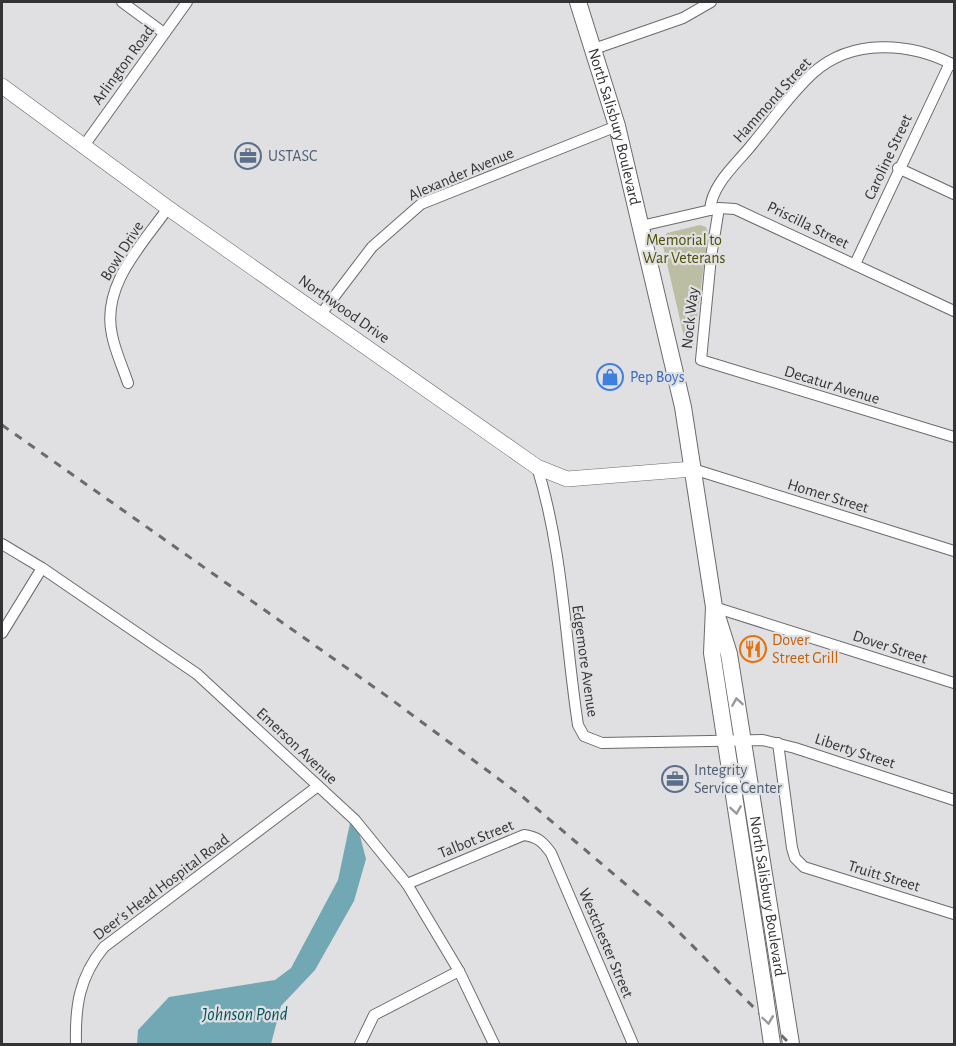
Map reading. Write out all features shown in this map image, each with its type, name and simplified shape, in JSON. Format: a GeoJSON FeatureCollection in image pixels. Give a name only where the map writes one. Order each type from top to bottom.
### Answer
{"type":"FeatureCollection","features":[{"type":"Feature","properties":{"kind":"main road","name":"North Salisbury Boulevard"},"geometry":{"type":"LineString","coordinates":[[578,2],[617,126],[681,400],[714,607],[729,654],[744,739],[791,1044]]}},
{"type":"Feature","properties":{"kind":"main road","name":"North Salisbury Boulevard"},"geometry":{"type":"LineString","coordinates":[[714,607],[712,653],[772,1044]]}},
{"type":"Feature","properties":{"kind":"street"},"geometry":{"type":"LineString","coordinates":[[122,2],[164,33]]}},
{"type":"Feature","properties":{"kind":"street","name":"Arlington Road"},"geometry":{"type":"LineString","coordinates":[[83,147],[187,2]]}},
{"type":"Feature","properties":{"kind":"street"},"geometry":{"type":"LineString","coordinates":[[594,49],[683,18],[711,2]]}},
{"type":"Feature","properties":{"kind":"street","name":"Hammond Street"},"geometry":{"type":"LineString","coordinates":[[715,209],[716,190],[727,174],[798,89],[825,63],[841,55],[884,46],[928,53],[952,64]]}},
{"type":"Feature","properties":{"kind":"street","name":"Caroline Street"},"geometry":{"type":"LineString","coordinates":[[855,264],[898,168],[952,64]]}},
{"type":"Feature","properties":{"kind":"street","name":"Northwood Drive"},"geometry":{"type":"LineString","coordinates":[[2,86],[168,208],[537,467],[555,476],[576,479],[693,469]]}},
{"type":"Feature","properties":{"kind":"street","name":"Alexander Avenue"},"geometry":{"type":"LineString","coordinates":[[321,314],[372,247],[421,204],[617,126]]}},
{"type":"Feature","properties":{"kind":"street"},"geometry":{"type":"LineString","coordinates":[[898,168],[954,194]]}},
{"type":"Feature","properties":{"kind":"street","name":"Bowl Drive"},"geometry":{"type":"LineString","coordinates":[[128,383],[112,334],[110,311],[113,292],[121,275],[168,208]]}},
{"type":"Feature","properties":{"kind":"street","name":"Priscilla Street"},"geometry":{"type":"LineString","coordinates":[[641,226],[715,209],[747,213],[954,311]]}},
{"type":"Feature","properties":{"kind":"street","name":"Nock Way"},"geometry":{"type":"LineString","coordinates":[[701,360],[715,209]]}},
{"type":"Feature","properties":{"kind":"street","name":"Decatur Avenue"},"geometry":{"type":"LineString","coordinates":[[701,360],[954,437]]}},
{"type":"Feature","properties":{"kind":"street","name":"Edgemore Avenue"},"geometry":{"type":"LineString","coordinates":[[537,467],[544,490],[560,582],[578,725],[584,736],[602,743],[744,739]]}},
{"type":"Feature","properties":{"kind":"street","name":"Homer Street"},"geometry":{"type":"LineString","coordinates":[[693,469],[954,551]]}},
{"type":"Feature","properties":{"kind":"street","name":"Emerson Avenue"},"geometry":{"type":"LineString","coordinates":[[2,544],[42,568],[197,674],[355,820],[407,884],[459,971],[494,1044]]}},
{"type":"Feature","properties":{"kind":"street"},"geometry":{"type":"LineString","coordinates":[[2,633],[42,568]]}},
{"type":"Feature","properties":{"kind":"street","name":"Dover Street"},"geometry":{"type":"LineString","coordinates":[[714,607],[954,683]]}},
{"type":"Feature","properties":{"kind":"street","name":"Liberty Street"},"geometry":{"type":"LineString","coordinates":[[744,739],[778,743],[954,800]]}},
{"type":"Feature","properties":{"kind":"street","name":"Truitt Street"},"geometry":{"type":"LineString","coordinates":[[778,743],[792,848],[795,858],[804,867],[954,914]]}},
{"type":"Feature","properties":{"kind":"street","name":"Deer's Head Hospital Road"},"geometry":{"type":"LineString","coordinates":[[76,1044],[75,1012],[82,985],[92,961],[104,947],[318,786]]}},
{"type":"Feature","properties":{"kind":"street","name":"Talbot Street"},"geometry":{"type":"LineString","coordinates":[[407,884],[524,835],[534,836],[543,842],[551,853]]}},
{"type":"Feature","properties":{"kind":"street","name":"Westchester Street"},"geometry":{"type":"LineString","coordinates":[[551,853],[633,1044]]}},
{"type":"Feature","properties":{"kind":"street"},"geometry":{"type":"LineString","coordinates":[[360,1044],[374,1016],[459,971]]}},
{"type":"Feature","properties":{"kind":"green space","name":"Memorial to War Veterans"},"geometry":{"type":"Polygon","coordinates":[[[700,225],[706,227],[708,233],[693,349],[687,350],[662,242],[667,233],[700,225]]]}},
{"type":"Feature","properties":{"kind":"water","name":"Johnson Pond"},"geometry":{"type":"Polygon","coordinates":[[[350,823],[359,832],[366,859],[354,901],[315,970],[281,1006],[271,1044],[137,1044],[138,1030],[169,997],[275,980],[291,968],[338,880],[350,823]]]}},
{"type":"Feature","properties":{"kind":"railway"},"geometry":{"type":"LineString","coordinates":[[2,425],[388,697],[523,797],[663,916],[790,1044]]}},
{"type":"Feature","properties":{"kind":"place","name":"USTASC"},"geometry":{"type":"Point","coordinates":[248,156]}},
{"type":"Feature","properties":{"kind":"place","name":"Pep Boys"},"geometry":{"type":"Point","coordinates":[610,377]}},
{"type":"Feature","properties":{"kind":"place","name":"Dover Street Grill"},"geometry":{"type":"Point","coordinates":[753,649]}},
{"type":"Feature","properties":{"kind":"place","name":"Integrity Service Center"},"geometry":{"type":"Point","coordinates":[675,779]}}]}
